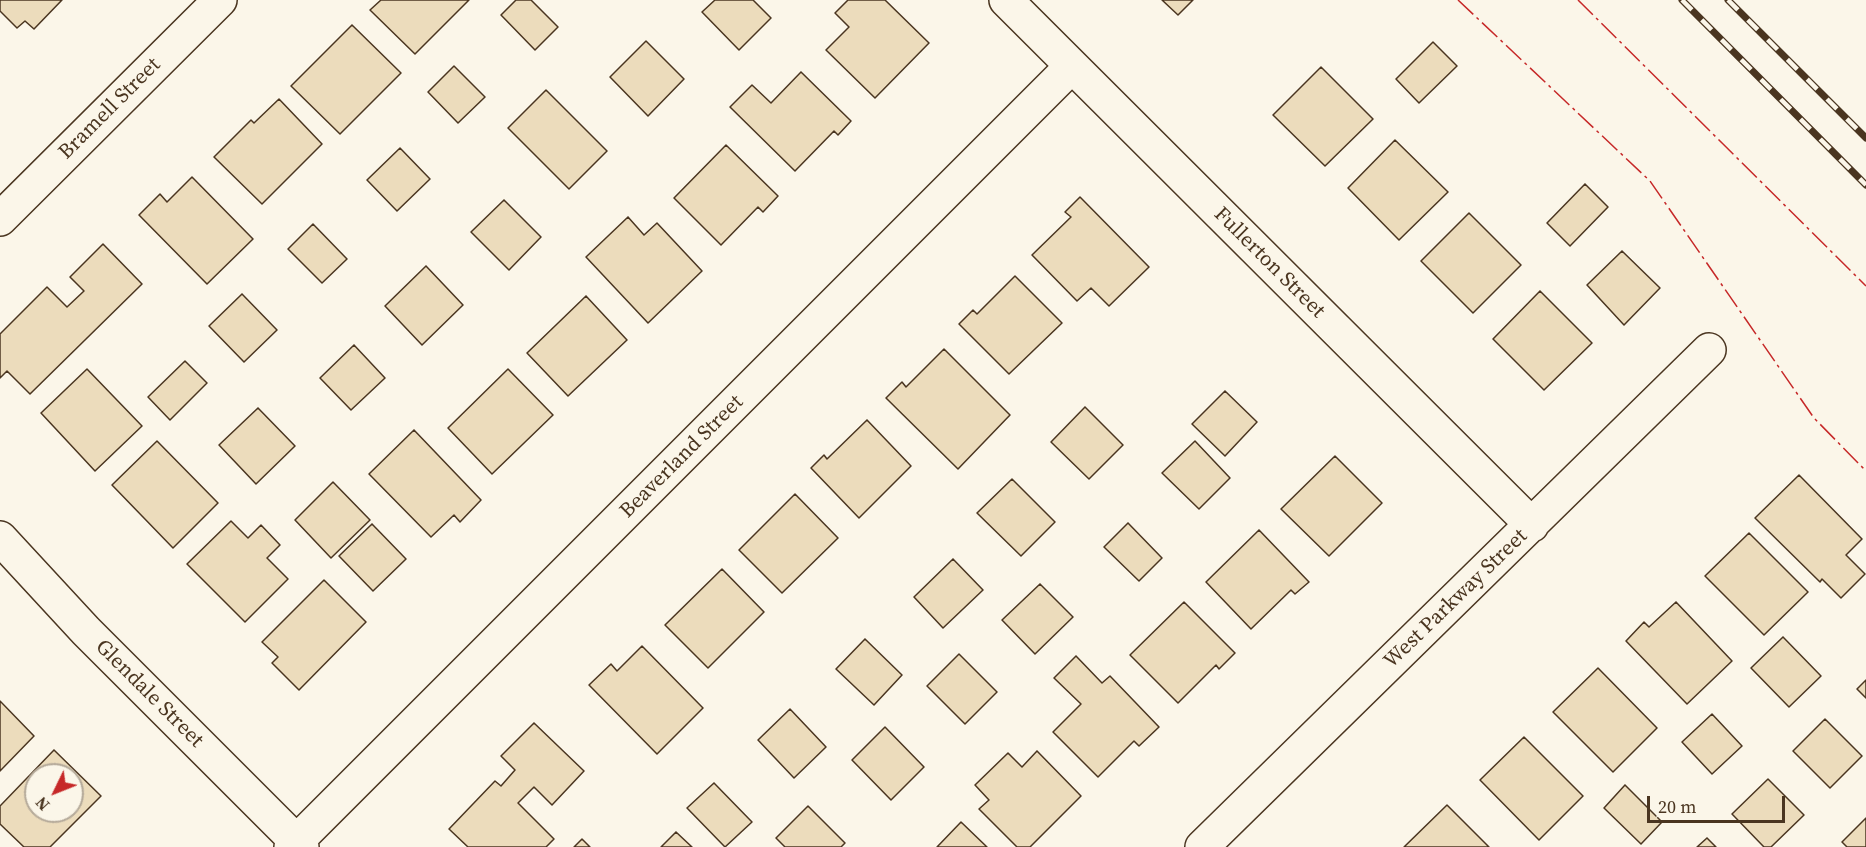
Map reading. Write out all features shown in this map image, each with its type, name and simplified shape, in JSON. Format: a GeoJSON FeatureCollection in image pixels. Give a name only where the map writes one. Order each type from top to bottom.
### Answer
{"type":"FeatureCollection","features":[{"type":"Feature","properties":{"kind":"street","name":"Bramell Street"},"geometry":{"type":"LineString","coordinates":[[0,219],[220,0]]}},
{"type":"Feature","properties":{"kind":"street","name":"Fullerton Street"},"geometry":{"type":"LineString","coordinates":[[1006,0],[1532,525]]}},
{"type":"Feature","properties":{"kind":"street","name":"Beaverland Street"},"geometry":{"type":"LineString","coordinates":[[297,845],[1072,66]]}},
{"type":"Feature","properties":{"kind":"street","name":"West Parkway Street"},"geometry":{"type":"LineString","coordinates":[[1202,847],[1709,350]]}},
{"type":"Feature","properties":{"kind":"street","name":"Glendale Street"},"geometry":{"type":"LineString","coordinates":[[0,538],[86,631],[297,845]]}},
{"type":"Feature","properties":{"kind":"building"},"geometry":{"type":"Polygon","coordinates":[[[0,0],[62,0],[34,29],[25,21],[17,28],[0,11],[0,0]]]}},
{"type":"Feature","properties":{"kind":"building"},"geometry":{"type":"Polygon","coordinates":[[[381,0],[469,0],[415,54],[370,10],[381,0]]]}},
{"type":"Feature","properties":{"kind":"building"},"geometry":{"type":"Polygon","coordinates":[[[516,0],[531,0],[558,27],[535,50],[501,15],[516,0]]]}},
{"type":"Feature","properties":{"kind":"building"},"geometry":{"type":"Polygon","coordinates":[[[715,0],[753,0],[771,18],[739,50],[702,12],[715,0]]]}},
{"type":"Feature","properties":{"kind":"building"},"geometry":{"type":"Polygon","coordinates":[[[848,0],[885,0],[929,43],[875,98],[826,50],[849,27],[835,13],[848,0]]]}},
{"type":"Feature","properties":{"kind":"building"},"geometry":{"type":"Polygon","coordinates":[[[1162,0],[1193,0],[1178,15],[1162,0]]]}},
{"type":"Feature","properties":{"kind":"building"},"geometry":{"type":"Polygon","coordinates":[[[352,25],[401,73],[340,134],[291,86],[352,25]]]}},
{"type":"Feature","properties":{"kind":"building"},"geometry":{"type":"Polygon","coordinates":[[[646,41],[684,79],[648,116],[610,77],[646,41]]]}},
{"type":"Feature","properties":{"kind":"building"},"geometry":{"type":"Polygon","coordinates":[[[1433,42],[1457,66],[1419,103],[1396,79],[1433,42]]]}},
{"type":"Feature","properties":{"kind":"building"},"geometry":{"type":"Polygon","coordinates":[[[454,66],[485,97],[458,123],[428,92],[454,66]]]}},
{"type":"Feature","properties":{"kind":"building"},"geometry":{"type":"Polygon","coordinates":[[[1321,67],[1373,119],[1325,166],[1273,115],[1321,67]]]}},
{"type":"Feature","properties":{"kind":"building"},"geometry":{"type":"Polygon","coordinates":[[[801,72],[851,121],[838,135],[834,131],[795,171],[730,107],[752,85],[771,103],[801,72]]]}},
{"type":"Feature","properties":{"kind":"building"},"geometry":{"type":"Polygon","coordinates":[[[546,90],[607,151],[569,189],[508,128],[546,90]]]}},
{"type":"Feature","properties":{"kind":"building"},"geometry":{"type":"Polygon","coordinates":[[[279,99],[322,144],[262,204],[214,157],[251,120],[254,123],[279,99]]]}},
{"type":"Feature","properties":{"kind":"building"},"geometry":{"type":"Polygon","coordinates":[[[1395,140],[1448,192],[1399,240],[1348,188],[1395,140]]]}},
{"type":"Feature","properties":{"kind":"building"},"geometry":{"type":"Polygon","coordinates":[[[726,145],[778,196],[763,212],[758,207],[721,245],[674,198],[726,145]]]}},
{"type":"Feature","properties":{"kind":"building"},"geometry":{"type":"Polygon","coordinates":[[[400,148],[430,179],[397,211],[367,180],[400,148]]]}},
{"type":"Feature","properties":{"kind":"building"},"geometry":{"type":"Polygon","coordinates":[[[192,177],[253,239],[207,284],[139,215],[160,194],[167,202],[192,177]]]}},
{"type":"Feature","properties":{"kind":"building"},"geometry":{"type":"Polygon","coordinates":[[[1585,184],[1608,207],[1570,246],[1547,223],[1585,184]]]}},
{"type":"Feature","properties":{"kind":"building"},"geometry":{"type":"Polygon","coordinates":[[[1080,197],[1149,267],[1109,306],[1091,288],[1077,301],[1032,255],[1071,217],[1065,212],[1080,197]]]}},
{"type":"Feature","properties":{"kind":"building"},"geometry":{"type":"Polygon","coordinates":[[[504,200],[541,237],[509,270],[471,232],[504,200]]]}},
{"type":"Feature","properties":{"kind":"building"},"geometry":{"type":"Polygon","coordinates":[[[1469,213],[1521,265],[1473,313],[1421,261],[1469,213]]]}},
{"type":"Feature","properties":{"kind":"building"},"geometry":{"type":"Polygon","coordinates":[[[628,217],[644,235],[657,223],[702,271],[648,323],[586,257],[628,217]]]}},
{"type":"Feature","properties":{"kind":"building"},"geometry":{"type":"Polygon","coordinates":[[[313,224],[347,259],[322,283],[288,249],[313,224]]]}},
{"type":"Feature","properties":{"kind":"building"},"geometry":{"type":"Polygon","coordinates":[[[103,244],[142,284],[30,394],[7,371],[0,378],[0,334],[47,287],[67,307],[84,291],[70,277],[103,244]]]}},
{"type":"Feature","properties":{"kind":"building"},"geometry":{"type":"Polygon","coordinates":[[[1622,251],[1660,288],[1624,325],[1587,285],[1622,251]]]}},
{"type":"Feature","properties":{"kind":"building"},"geometry":{"type":"Polygon","coordinates":[[[426,266],[463,305],[422,345],[385,306],[426,266]]]}},
{"type":"Feature","properties":{"kind":"building"},"geometry":{"type":"Polygon","coordinates":[[[1015,276],[1062,323],[1009,374],[959,324],[973,310],[977,314],[1015,276]]]}},
{"type":"Feature","properties":{"kind":"building"},"geometry":{"type":"Polygon","coordinates":[[[1540,291],[1592,343],[1544,390],[1493,339],[1540,291]]]}},
{"type":"Feature","properties":{"kind":"building"},"geometry":{"type":"Polygon","coordinates":[[[242,294],[277,330],[244,362],[209,326],[242,294]]]}},
{"type":"Feature","properties":{"kind":"building"},"geometry":{"type":"Polygon","coordinates":[[[586,296],[627,340],[568,396],[527,353],[586,296]]]}},
{"type":"Feature","properties":{"kind":"building"},"geometry":{"type":"Polygon","coordinates":[[[354,345],[385,378],[351,410],[320,378],[354,345]]]}},
{"type":"Feature","properties":{"kind":"building"},"geometry":{"type":"Polygon","coordinates":[[[944,349],[1010,415],[958,469],[886,398],[902,382],[906,387],[944,349]]]}},
{"type":"Feature","properties":{"kind":"building"},"geometry":{"type":"Polygon","coordinates":[[[185,361],[207,383],[170,420],[148,397],[185,361]]]}},
{"type":"Feature","properties":{"kind":"building"},"geometry":{"type":"Polygon","coordinates":[[[87,369],[142,426],[95,471],[41,413],[87,369]]]}},
{"type":"Feature","properties":{"kind":"building"},"geometry":{"type":"Polygon","coordinates":[[[508,369],[553,415],[492,474],[448,428],[508,369]]]}},
{"type":"Feature","properties":{"kind":"building"},"geometry":{"type":"Polygon","coordinates":[[[1225,391],[1257,422],[1225,456],[1192,424],[1225,391]]]}},
{"type":"Feature","properties":{"kind":"building"},"geometry":{"type":"Polygon","coordinates":[[[1085,407],[1123,445],[1089,479],[1051,442],[1085,407]]]}},
{"type":"Feature","properties":{"kind":"building"},"geometry":{"type":"Polygon","coordinates":[[[258,408],[295,446],[256,484],[219,445],[258,408]]]}},
{"type":"Feature","properties":{"kind":"building"},"geometry":{"type":"Polygon","coordinates":[[[867,420],[911,466],[859,518],[811,468],[824,455],[827,459],[867,420]]]}},
{"type":"Feature","properties":{"kind":"building"},"geometry":{"type":"Polygon","coordinates":[[[414,430],[481,500],[460,522],[454,515],[431,537],[369,474],[414,430]]]}},
{"type":"Feature","properties":{"kind":"building"},"geometry":{"type":"Polygon","coordinates":[[[157,441],[218,503],[173,548],[112,485],[157,441]]]}},
{"type":"Feature","properties":{"kind":"building"},"geometry":{"type":"Polygon","coordinates":[[[1195,441],[1230,478],[1199,509],[1162,473],[1195,441]]]}},
{"type":"Feature","properties":{"kind":"building"},"geometry":{"type":"Polygon","coordinates":[[[1335,456],[1382,503],[1329,556],[1281,509],[1335,456]]]}},
{"type":"Feature","properties":{"kind":"building"},"geometry":{"type":"Polygon","coordinates":[[[1799,475],[1862,539],[1846,555],[1865,574],[1841,598],[1822,579],[1820,582],[1755,518],[1799,475]]]}},
{"type":"Feature","properties":{"kind":"building"},"geometry":{"type":"Polygon","coordinates":[[[1012,479],[1055,522],[1021,556],[977,513],[1012,479]]]}},
{"type":"Feature","properties":{"kind":"building"},"geometry":{"type":"Polygon","coordinates":[[[333,482],[370,520],[331,558],[295,520],[333,482]]]}},
{"type":"Feature","properties":{"kind":"building"},"geometry":{"type":"Polygon","coordinates":[[[795,494],[838,538],[782,593],[739,550],[795,494]]]}},
{"type":"Feature","properties":{"kind":"building"},"geometry":{"type":"Polygon","coordinates":[[[231,521],[248,538],[261,525],[280,545],[267,558],[288,579],[245,622],[187,564],[231,521]]]}},
{"type":"Feature","properties":{"kind":"building"},"geometry":{"type":"Polygon","coordinates":[[[1128,523],[1162,558],[1139,581],[1104,547],[1128,523]]]}},
{"type":"Feature","properties":{"kind":"building"},"geometry":{"type":"Polygon","coordinates":[[[372,524],[406,559],[373,591],[339,556],[372,524]]]}},
{"type":"Feature","properties":{"kind":"building"},"geometry":{"type":"Polygon","coordinates":[[[1259,530],[1309,582],[1295,594],[1291,590],[1251,629],[1206,582],[1259,530]]]}},
{"type":"Feature","properties":{"kind":"building"},"geometry":{"type":"Polygon","coordinates":[[[1749,533],[1808,592],[1764,635],[1705,576],[1749,533]]]}},
{"type":"Feature","properties":{"kind":"building"},"geometry":{"type":"Polygon","coordinates":[[[953,559],[983,590],[943,628],[914,597],[953,559]]]}},
{"type":"Feature","properties":{"kind":"building"},"geometry":{"type":"Polygon","coordinates":[[[722,569],[764,612],[708,668],[665,625],[722,569]]]}},
{"type":"Feature","properties":{"kind":"building"},"geometry":{"type":"Polygon","coordinates":[[[324,580],[366,622],[299,690],[272,663],[278,657],[262,642],[324,580]]]}},
{"type":"Feature","properties":{"kind":"building"},"geometry":{"type":"Polygon","coordinates":[[[1040,584],[1073,617],[1035,654],[1002,620],[1040,584]]]}},
{"type":"Feature","properties":{"kind":"building"},"geometry":{"type":"Polygon","coordinates":[[[1184,602],[1235,653],[1219,669],[1216,665],[1178,703],[1130,655],[1184,602]]]}},
{"type":"Feature","properties":{"kind":"building"},"geometry":{"type":"Polygon","coordinates":[[[1676,602],[1732,661],[1687,704],[1626,641],[1644,622],[1649,627],[1676,602]]]}},
{"type":"Feature","properties":{"kind":"building"},"geometry":{"type":"Polygon","coordinates":[[[1783,637],[1821,676],[1789,707],[1751,668],[1783,637]]]}},
{"type":"Feature","properties":{"kind":"building"},"geometry":{"type":"Polygon","coordinates":[[[865,639],[902,675],[874,705],[836,669],[865,639]]]}},
{"type":"Feature","properties":{"kind":"building"},"geometry":{"type":"Polygon","coordinates":[[[642,646],[703,708],[657,754],[589,685],[611,664],[617,671],[642,646]]]}},
{"type":"Feature","properties":{"kind":"building"},"geometry":{"type":"Polygon","coordinates":[[[959,654],[997,692],[965,724],[927,686],[959,654]]]}},
{"type":"Feature","properties":{"kind":"building"},"geometry":{"type":"Polygon","coordinates":[[[1076,656],[1102,683],[1110,676],[1159,727],[1139,746],[1134,741],[1098,777],[1053,732],[1081,704],[1054,678],[1076,656]]]}},
{"type":"Feature","properties":{"kind":"building"},"geometry":{"type":"Polygon","coordinates":[[[1598,668],[1657,728],[1613,772],[1553,712],[1598,668]]]}},
{"type":"Feature","properties":{"kind":"building"},"geometry":{"type":"Polygon","coordinates":[[[1866,680],[1866,698],[1857,689],[1866,680]]]}},
{"type":"Feature","properties":{"kind":"building"},"geometry":{"type":"Polygon","coordinates":[[[0,701],[34,736],[0,771],[0,701]]]}},
{"type":"Feature","properties":{"kind":"building"},"geometry":{"type":"Polygon","coordinates":[[[790,709],[826,747],[794,778],[758,740],[790,709]]]}},
{"type":"Feature","properties":{"kind":"building"},"geometry":{"type":"Polygon","coordinates":[[[1712,714],[1742,746],[1712,774],[1682,742],[1712,714]]]}},
{"type":"Feature","properties":{"kind":"building"},"geometry":{"type":"Polygon","coordinates":[[[1825,719],[1862,756],[1830,788],[1793,751],[1825,719]]]}},
{"type":"Feature","properties":{"kind":"building"},"geometry":{"type":"Polygon","coordinates":[[[534,723],[584,771],[552,805],[534,787],[518,803],[554,839],[546,847],[468,847],[449,829],[495,781],[501,786],[515,770],[501,756],[534,723]]]}},
{"type":"Feature","properties":{"kind":"building"},"geometry":{"type":"Polygon","coordinates":[[[885,727],[924,767],[891,800],[852,760],[885,727]]]}},
{"type":"Feature","properties":{"kind":"building"},"geometry":{"type":"Polygon","coordinates":[[[1524,737],[1583,796],[1539,840],[1480,780],[1524,737]]]}},
{"type":"Feature","properties":{"kind":"building"},"geometry":{"type":"Polygon","coordinates":[[[54,750],[67,763],[41,763],[54,750]]]}},
{"type":"Feature","properties":{"kind":"building"},"geometry":{"type":"Polygon","coordinates":[[[1037,751],[1081,796],[1030,847],[1017,847],[979,809],[989,800],[975,785],[1008,753],[1022,767],[1037,751]]]}},
{"type":"Feature","properties":{"kind":"building"},"geometry":{"type":"Polygon","coordinates":[[[84,779],[101,796],[84,813],[84,779]]]}},
{"type":"Feature","properties":{"kind":"building"},"geometry":{"type":"Polygon","coordinates":[[[1768,779],[1804,815],[1771,847],[1764,847],[1732,814],[1768,779]]]}},
{"type":"Feature","properties":{"kind":"building"},"geometry":{"type":"Polygon","coordinates":[[[24,781],[24,823],[74,823],[50,847],[24,847],[0,824],[0,806],[24,781]]]}},
{"type":"Feature","properties":{"kind":"building"},"geometry":{"type":"Polygon","coordinates":[[[714,783],[752,822],[725,847],[687,808],[714,783]]]}},
{"type":"Feature","properties":{"kind":"building"},"geometry":{"type":"Polygon","coordinates":[[[1625,785],[1662,822],[1641,844],[1604,808],[1625,785]]]}},
{"type":"Feature","properties":{"kind":"building"},"geometry":{"type":"Polygon","coordinates":[[[1447,805],[1489,847],[1404,847],[1447,805]]]}},
{"type":"Feature","properties":{"kind":"building"},"geometry":{"type":"Polygon","coordinates":[[[808,806],[845,843],[841,847],[785,847],[776,838],[808,806]]]}},
{"type":"Feature","properties":{"kind":"building"},"geometry":{"type":"Polygon","coordinates":[[[1866,818],[1866,847],[1847,847],[1842,842],[1866,818]]]}},
{"type":"Feature","properties":{"kind":"building"},"geometry":{"type":"Polygon","coordinates":[[[961,822],[987,847],[937,847],[961,822]]]}},
{"type":"Feature","properties":{"kind":"building"},"geometry":{"type":"Polygon","coordinates":[[[676,832],[692,847],[661,847],[676,832]]]}},
{"type":"Feature","properties":{"kind":"building"},"geometry":{"type":"Polygon","coordinates":[[[1707,838],[1716,847],[1697,847],[1707,838]]]}},
{"type":"Feature","properties":{"kind":"building"},"geometry":{"type":"Polygon","coordinates":[[[582,839],[590,847],[574,847],[582,839]]]}},
{"type":"Feature","properties":{"kind":"railway"},"geometry":{"type":"LineString","coordinates":[[1682,0],[1866,185]]}},
{"type":"Feature","properties":{"kind":"railway"},"geometry":{"type":"LineString","coordinates":[[1728,0],[1866,138]]}},
{"type":"Feature","properties":{"kind":"power"},"geometry":{"type":"LineString","coordinates":[[1458,0],[1650,181],[1814,418],[1866,471]]}},
{"type":"Feature","properties":{"kind":"power"},"geometry":{"type":"LineString","coordinates":[[1578,0],[1866,286]]}}]}
